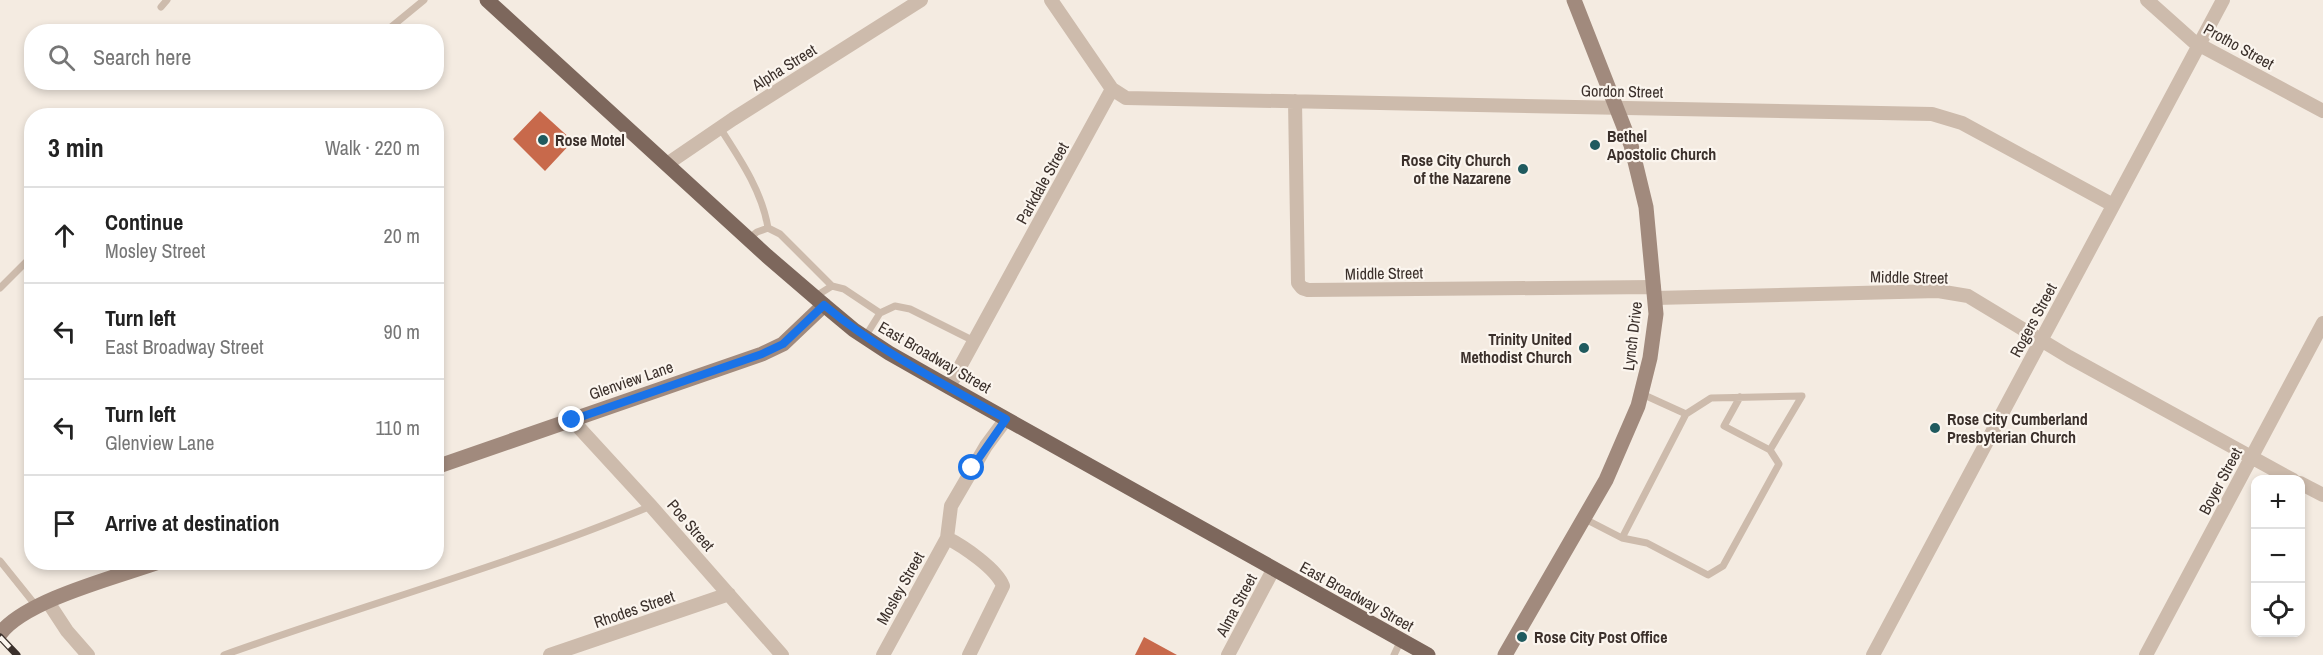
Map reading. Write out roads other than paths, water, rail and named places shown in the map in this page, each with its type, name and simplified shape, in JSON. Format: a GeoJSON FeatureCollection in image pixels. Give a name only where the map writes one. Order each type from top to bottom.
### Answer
{"type":"FeatureCollection","features":[{"type":"Feature","properties":{"kind":"main road","name":"East Broadway Street"},"geometry":{"type":"LineString","coordinates":[[487,0],[748,239],[865,337],[949,387],[1428,655]]}},
{"type":"Feature","properties":{"kind":"main road","name":"Lynch Drive"},"geometry":{"type":"LineString","coordinates":[[1505,655],[1606,480],[1641,394],[1650,358],[1656,314],[1646,207],[1631,145],[1574,0]]}},
{"type":"Feature","properties":{"kind":"main road","name":"Glenview Lane"},"geometry":{"type":"LineString","coordinates":[[444,463],[762,354],[783,344],[820,301]]}},
{"type":"Feature","properties":{"kind":"main road"},"geometry":{"type":"LineString","coordinates":[[0,634],[22,614],[43,604],[137,570]]}},
{"type":"Feature","properties":{"kind":"street","name":"Alpha Street"},"geometry":{"type":"LineString","coordinates":[[667,164],[921,0]]}},
{"type":"Feature","properties":{"kind":"street"},"geometry":{"type":"LineString","coordinates":[[1051,0],[1112,89]]}},
{"type":"Feature","properties":{"kind":"street","name":"Protho Street"},"geometry":{"type":"LineString","coordinates":[[2146,0],[2199,45],[2323,111]]}},
{"type":"Feature","properties":{"kind":"street","name":"Rogers Street"},"geometry":{"type":"LineString","coordinates":[[1873,655],[2223,0]]}},
{"type":"Feature","properties":{"kind":"street","name":"Gordon Street"},"geometry":{"type":"LineString","coordinates":[[1112,89],[1126,98],[1932,114],[1962,123],[2113,205]]}},
{"type":"Feature","properties":{"kind":"street","name":"Parkdale Street"},"geometry":{"type":"LineString","coordinates":[[949,387],[1112,89]]}},
{"type":"Feature","properties":{"kind":"street","name":"Middle Street"},"geometry":{"type":"LineString","coordinates":[[1295,101],[1298,283],[1302,288],[1655,292],[1938,291],[1968,296],[2040,340],[2284,475]]}},
{"type":"Feature","properties":{"kind":"street","name":"Boyer Street"},"geometry":{"type":"LineString","coordinates":[[2146,655],[2323,323]]}},
{"type":"Feature","properties":{"kind":"street","name":"Mosley Street"},"geometry":{"type":"LineString","coordinates":[[883,655],[947,538],[951,506],[972,468],[1006,419]]}},
{"type":"Feature","properties":{"kind":"street","name":"Poe Street"},"geometry":{"type":"LineString","coordinates":[[572,420],[782,655]]}},
{"type":"Feature","properties":{"kind":"street"},"geometry":{"type":"LineString","coordinates":[[2305,485],[2323,495]]}},
{"type":"Feature","properties":{"kind":"street"},"geometry":{"type":"LineString","coordinates":[[947,538],[960,544],[978,559],[1001,581],[1003,586],[969,655]]}},
{"type":"Feature","properties":{"kind":"street","name":"Alma Street"},"geometry":{"type":"LineString","coordinates":[[1228,655],[1274,570]]}},
{"type":"Feature","properties":{"kind":"street","name":"Rhodes Street"},"geometry":{"type":"LineString","coordinates":[[550,655],[729,594]]}},
{"type":"Feature","properties":{"kind":"street"},"geometry":{"type":"LineString","coordinates":[[43,604],[88,655]]}},
{"type":"Feature","properties":{"kind":"lane"},"geometry":{"type":"LineString","coordinates":[[161,7],[167,0]]}},
{"type":"Feature","properties":{"kind":"lane"},"geometry":{"type":"LineString","coordinates":[[395,24],[424,0]]}},
{"type":"Feature","properties":{"kind":"lane"},"geometry":{"type":"LineString","coordinates":[[720,128],[763,204],[768,228]]}},
{"type":"Feature","properties":{"kind":"lane"},"geometry":{"type":"LineString","coordinates":[[748,239],[768,228],[780,234],[832,286],[844,289],[880,313]]}},
{"type":"Feature","properties":{"kind":"lane"},"geometry":{"type":"LineString","coordinates":[[0,288],[24,264]]}},
{"type":"Feature","properties":{"kind":"lane"},"geometry":{"type":"LineString","coordinates":[[820,301],[832,286]]}},
{"type":"Feature","properties":{"kind":"lane"},"geometry":{"type":"LineString","coordinates":[[865,337],[880,313],[895,306],[910,309],[974,341]]}},
{"type":"Feature","properties":{"kind":"lane"},"geometry":{"type":"LineString","coordinates":[[1641,394],[1686,414]]}},
{"type":"Feature","properties":{"kind":"lane"},"geometry":{"type":"LineString","coordinates":[[1622,538],[1686,414],[1711,398],[1802,396],[1770,450]]}},
{"type":"Feature","properties":{"kind":"lane"},"geometry":{"type":"LineString","coordinates":[[1585,519],[1622,538],[1647,543],[1708,575],[1723,566],[1779,464],[1770,450],[1724,426],[1740,397]]}},
{"type":"Feature","properties":{"kind":"lane"},"geometry":{"type":"LineString","coordinates":[[224,655],[354,610],[464,576],[651,506]]}},
{"type":"Feature","properties":{"kind":"lane"},"geometry":{"type":"LineString","coordinates":[[0,561],[43,604]]}},
{"type":"Feature","properties":{"kind":"lane"},"geometry":{"type":"LineString","coordinates":[[1394,655],[1401,640]]}},
{"type":"Feature","properties":{"kind":"railway"},"geometry":{"type":"LineString","coordinates":[[0,637],[17,655]]}},
{"type":"Feature","properties":{"kind":"place","name":"Rose Motel"},"geometry":{"type":"Point","coordinates":[543,140]}},
{"type":"Feature","properties":{"kind":"place","name":"Bethel Apostolic Church"},"geometry":{"type":"Point","coordinates":[1595,145]}},
{"type":"Feature","properties":{"kind":"place","name":"Rose City Church of the Nazarene"},"geometry":{"type":"Point","coordinates":[1523,169]}},
{"type":"Feature","properties":{"kind":"place","name":"Trinity United Methodist Church"},"geometry":{"type":"Point","coordinates":[1584,348]}},
{"type":"Feature","properties":{"kind":"place","name":"Rose City Cumberland Presbyterian Church"},"geometry":{"type":"Point","coordinates":[1935,428]}},
{"type":"Feature","properties":{"kind":"place","name":"Rose City Post Office"},"geometry":{"type":"Point","coordinates":[1522,637]}}]}
